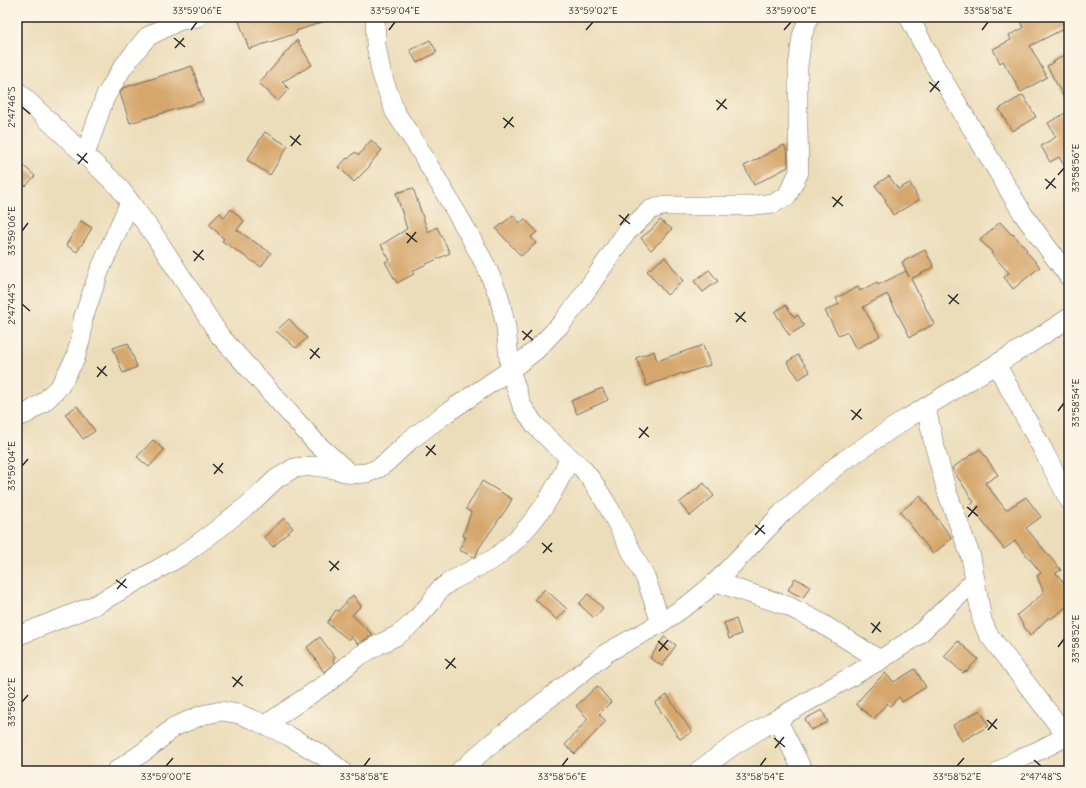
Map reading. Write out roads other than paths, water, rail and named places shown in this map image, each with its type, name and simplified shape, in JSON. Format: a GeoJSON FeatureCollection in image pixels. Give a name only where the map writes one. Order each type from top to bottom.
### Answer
{"type":"FeatureCollection","features":[{"type":"Feature","properties":{"kind":"street"},"geometry":{"type":"LineString","coordinates":[[85,155],[105,97],[123,67],[147,37],[178,21],[198,17]]}},
{"type":"Feature","properties":{"kind":"street"},"geometry":{"type":"LineString","coordinates":[[375,17],[376,45],[381,72],[395,112],[418,147],[466,229],[487,268],[499,296],[506,326],[510,370],[522,406],[535,425],[582,468],[593,482],[609,508],[646,579],[661,623]]}},
{"type":"Feature","properties":{"kind":"street"},"geometry":{"type":"LineString","coordinates":[[17,636],[95,605],[181,556],[254,500],[276,479],[294,468],[314,466],[351,474],[367,473],[379,468],[410,440],[445,414],[510,370],[534,351],[562,324],[626,233],[650,210],[662,206],[747,206],[774,203],[787,196],[799,172],[798,67],[802,36],[809,17]]}},
{"type":"Feature","properties":{"kind":"street"},"geometry":{"type":"LineString","coordinates":[[909,17],[933,63],[1023,214],[1069,277]]}},
{"type":"Feature","properties":{"kind":"street"},"geometry":{"type":"LineString","coordinates":[[17,91],[118,186],[155,236],[220,336],[317,444],[351,474]]}},
{"type":"Feature","properties":{"kind":"street"},"geometry":{"type":"LineString","coordinates":[[17,417],[26,414],[45,401],[60,386],[75,359],[81,338],[83,319],[99,272],[130,202]]}},
{"type":"Feature","properties":{"kind":"street"},"geometry":{"type":"LineString","coordinates":[[460,771],[493,742],[608,652],[661,623],[693,601],[716,582],[782,512],[840,463],[906,419],[1069,318]]}},
{"type":"Feature","properties":{"kind":"street"},"geometry":{"type":"LineString","coordinates":[[996,364],[1028,421],[1069,500]]}},
{"type":"Feature","properties":{"kind":"street"},"geometry":{"type":"LineString","coordinates":[[926,407],[947,492],[971,557],[982,620],[988,634],[1068,738],[1018,759],[1000,771]]}},
{"type":"Feature","properties":{"kind":"street"},"geometry":{"type":"LineString","coordinates":[[265,725],[330,681],[356,658],[398,635],[413,623],[430,604],[439,590],[451,581],[495,558],[517,539],[547,502],[563,473],[569,457]]}},
{"type":"Feature","properties":{"kind":"street"},"geometry":{"type":"LineString","coordinates":[[698,771],[734,745],[880,660],[917,636],[975,580]]}},
{"type":"Feature","properties":{"kind":"street"},"geometry":{"type":"LineString","coordinates":[[716,582],[788,606],[819,622],[880,660]]}},
{"type":"Feature","properties":{"kind":"street"},"geometry":{"type":"LineString","coordinates":[[116,771],[148,749],[174,727],[202,715],[221,711],[238,714],[289,736],[325,757],[342,771]]}},
{"type":"Feature","properties":{"kind":"street"},"geometry":{"type":"LineString","coordinates":[[777,719],[803,771]]}}]}
